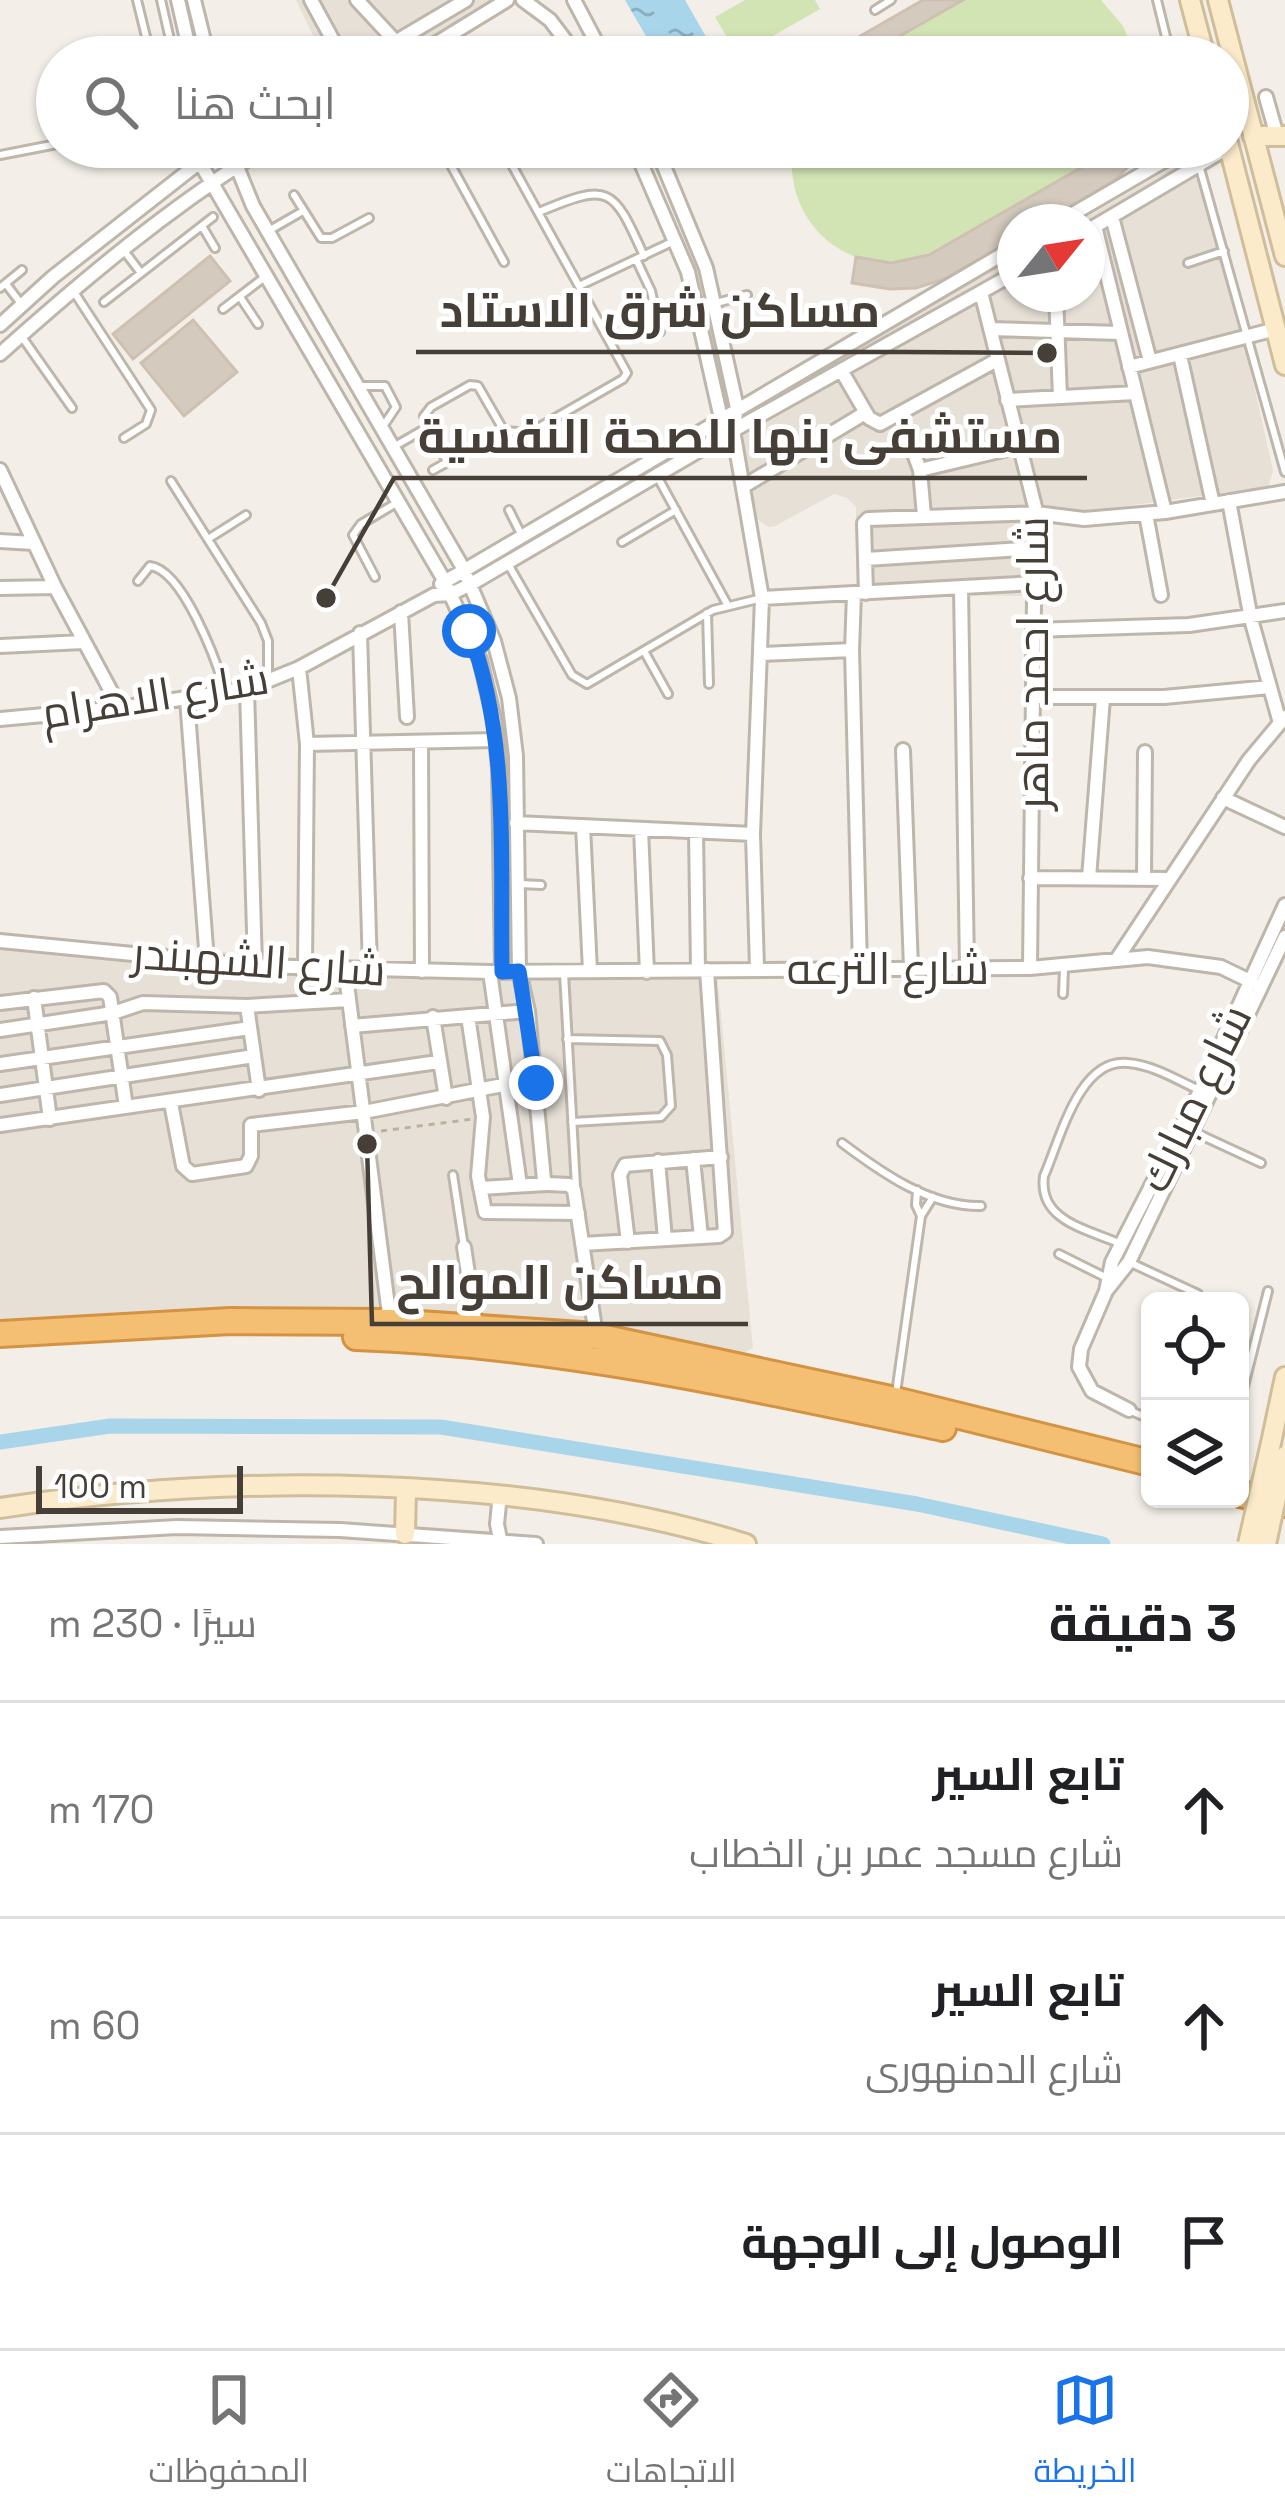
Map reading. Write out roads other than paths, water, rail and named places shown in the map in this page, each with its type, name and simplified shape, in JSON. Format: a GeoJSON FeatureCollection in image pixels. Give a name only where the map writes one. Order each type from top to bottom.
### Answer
{"type":"FeatureCollection","features":[{"type":"Feature","properties":{"kind":"highway"},"geometry":{"type":"LineString","coordinates":[[0,1334],[230,1321],[390,1322],[684,1375],[1141,1467]]}},
{"type":"Feature","properties":{"kind":"highway"},"geometry":{"type":"LineString","coordinates":[[0,1348],[276,1335],[596,1336],[895,1400],[1141,1467]]}},
{"type":"Feature","properties":{"kind":"highway"},"geometry":{"type":"LineString","coordinates":[[1249,1482],[1285,1488]]}},
{"type":"Feature","properties":{"kind":"highway"},"geometry":{"type":"LineString","coordinates":[[1249,1496],[1285,1504]]}},
{"type":"Feature","properties":{"kind":"main road"},"geometry":{"type":"LineString","coordinates":[[1190,0],[1199,36]]}},
{"type":"Feature","properties":{"kind":"main road"},"geometry":{"type":"LineString","coordinates":[[1218,0],[1227,36]]}},
{"type":"Feature","properties":{"kind":"main road"},"geometry":{"type":"LineString","coordinates":[[1249,120],[1285,256]]}},
{"type":"Feature","properties":{"kind":"main road"},"geometry":{"type":"LineString","coordinates":[[1253,136],[1281,136]]}},
{"type":"Feature","properties":{"kind":"main road"},"geometry":{"type":"LineString","coordinates":[[1234,168],[1285,364]]}},
{"type":"Feature","properties":{"kind":"main road"},"geometry":{"type":"LineString","coordinates":[[1265,1544],[1285,1377]]}},
{"type":"Feature","properties":{"kind":"main road"},"geometry":{"type":"LineString","coordinates":[[1248,1544],[1278,1450]]}},
{"type":"Feature","properties":{"kind":"main road"},"geometry":{"type":"LineString","coordinates":[[405,1534],[406,1490]]}},
{"type":"Feature","properties":{"kind":"main road"},"geometry":{"type":"LineString","coordinates":[[0,1508],[178,1491],[500,1494],[614,1511],[746,1544]]}},
{"type":"Feature","properties":{"kind":"street"},"geometry":{"type":"LineString","coordinates":[[178,0],[186,36]]}},
{"type":"Feature","properties":{"kind":"street"},"geometry":{"type":"LineString","coordinates":[[194,0],[203,36]]}},
{"type":"Feature","properties":{"kind":"street"},"geometry":{"type":"LineString","coordinates":[[311,0],[331,36]]}},
{"type":"Feature","properties":{"kind":"street"},"geometry":{"type":"LineString","coordinates":[[357,0],[390,36]]}},
{"type":"Feature","properties":{"kind":"street"},"geometry":{"type":"LineString","coordinates":[[448,36],[507,0]]}},
{"type":"Feature","properties":{"kind":"street"},"geometry":{"type":"LineString","coordinates":[[523,0],[562,36]]}},
{"type":"Feature","properties":{"kind":"street"},"geometry":{"type":"LineString","coordinates":[[574,0],[593,36]]}},
{"type":"Feature","properties":{"kind":"street"},"geometry":{"type":"LineString","coordinates":[[406,36],[461,1]]}},
{"type":"Feature","properties":{"kind":"street"},"geometry":{"type":"LineString","coordinates":[[1266,97],[1281,136]]}},
{"type":"Feature","properties":{"kind":"street"},"geometry":{"type":"LineString","coordinates":[[0,325],[190,168]]}},
{"type":"Feature","properties":{"kind":"street"},"geometry":{"type":"LineString","coordinates":[[203,168],[452,594],[480,660],[496,740],[495,1014],[520,1185]]}},
{"type":"Feature","properties":{"kind":"street"},"geometry":{"type":"LineString","coordinates":[[0,354],[73,290],[232,168]]}},
{"type":"Feature","properties":{"kind":"street"},"geometry":{"type":"LineString","coordinates":[[236,168],[463,568],[494,641],[509,698],[516,757],[519,971],[528,1011],[547,1184]]}},
{"type":"Feature","properties":{"kind":"street"},"geometry":{"type":"LineString","coordinates":[[643,168],[695,297],[719,418],[734,430]]}},
{"type":"Feature","properties":{"kind":"street"},"geometry":{"type":"LineString","coordinates":[[665,168],[696,238],[714,299],[737,408],[734,430],[762,598],[753,834],[757,968]]}},
{"type":"Feature","properties":{"kind":"street"},"geometry":{"type":"LineString","coordinates":[[1091,204],[1154,168]]}},
{"type":"Feature","properties":{"kind":"street"},"geometry":{"type":"LineString","coordinates":[[1105,221],[1194,168]]}},
{"type":"Feature","properties":{"kind":"street"},"geometry":{"type":"LineString","coordinates":[[1112,217],[1150,361]]}},
{"type":"Feature","properties":{"kind":"street"},"geometry":{"type":"LineString","coordinates":[[677,243],[696,238]]}},
{"type":"Feature","properties":{"kind":"street"},"geometry":{"type":"LineString","coordinates":[[434,595],[444,580],[463,568],[997,257]]}},
{"type":"Feature","properties":{"kind":"street"},"geometry":{"type":"LineString","coordinates":[[1105,279],[1165,512]]}},
{"type":"Feature","properties":{"kind":"street"},"geometry":{"type":"LineString","coordinates":[[434,595],[452,594],[471,584],[997,283]]}},
{"type":"Feature","properties":{"kind":"street","name":"شارع احمد ماهر"},"geometry":{"type":"LineString","coordinates":[[981,292],[1036,513],[1030,968]]}},
{"type":"Feature","properties":{"kind":"street"},"geometry":{"type":"LineString","coordinates":[[695,297],[714,299]]}},
{"type":"Feature","properties":{"kind":"street"},"geometry":{"type":"LineString","coordinates":[[22,305],[38,320]]}},
{"type":"Feature","properties":{"kind":"street"},"geometry":{"type":"LineString","coordinates":[[1057,312],[1060,397]]}},
{"type":"Feature","properties":{"kind":"street"},"geometry":{"type":"LineString","coordinates":[[990,329],[1120,333]]}},
{"type":"Feature","properties":{"kind":"street"},"geometry":{"type":"LineString","coordinates":[[1129,367],[1276,329]]}},
{"type":"Feature","properties":{"kind":"street"},"geometry":{"type":"LineString","coordinates":[[1180,355],[1213,504]]}},
{"type":"Feature","properties":{"kind":"street"},"geometry":{"type":"LineString","coordinates":[[841,370],[865,413],[880,424],[997,359]]}},
{"type":"Feature","properties":{"kind":"street"},"geometry":{"type":"LineString","coordinates":[[715,397],[734,391]]}},
{"type":"Feature","properties":{"kind":"street"},"geometry":{"type":"LineString","coordinates":[[1006,400],[1135,393]]}},
{"type":"Feature","properties":{"kind":"street"},"geometry":{"type":"LineString","coordinates":[[743,486],[865,413]]}},
{"type":"Feature","properties":{"kind":"street"},"geometry":{"type":"LineString","coordinates":[[900,416],[920,470],[924,516]]}},
{"type":"Feature","properties":{"kind":"street"},"geometry":{"type":"LineString","coordinates":[[369,452],[388,439]]}},
{"type":"Feature","properties":{"kind":"street"},"geometry":{"type":"LineString","coordinates":[[920,470],[1020,446]]}},
{"type":"Feature","properties":{"kind":"street"},"geometry":{"type":"LineString","coordinates":[[0,470],[120,709]]}},
{"type":"Feature","properties":{"kind":"street"},"geometry":{"type":"LineString","coordinates":[[860,967],[852,650],[868,519],[1036,513],[1084,519],[1165,512],[1285,492]]}},
{"type":"Feature","properties":{"kind":"street"},"geometry":{"type":"LineString","coordinates":[[1117,959],[1223,798],[1282,720],[1251,619],[1229,501]]}},
{"type":"Feature","properties":{"kind":"street"},"geometry":{"type":"LineString","coordinates":[[1146,514],[1162,595]]}},
{"type":"Feature","properties":{"kind":"street"},"geometry":{"type":"LineString","coordinates":[[0,541],[33,543]]}},
{"type":"Feature","properties":{"kind":"street"},"geometry":{"type":"LineString","coordinates":[[866,559],[1036,548]]}},
{"type":"Feature","properties":{"kind":"street"},"geometry":{"type":"LineString","coordinates":[[762,598],[1035,583]]}},
{"type":"Feature","properties":{"kind":"street"},"geometry":{"type":"LineString","coordinates":[[0,588],[55,587]]}},
{"type":"Feature","properties":{"kind":"street"},"geometry":{"type":"LineString","coordinates":[[961,588],[968,967]]}},
{"type":"Feature","properties":{"kind":"street","name":"شارع الاهرام"},"geometry":{"type":"LineString","coordinates":[[0,719],[120,709],[268,683],[434,595]]}},
{"type":"Feature","properties":{"kind":"street"},"geometry":{"type":"LineString","coordinates":[[1033,630],[1189,625],[1285,611]]}},
{"type":"Feature","properties":{"kind":"street"},"geometry":{"type":"LineString","coordinates":[[401,612],[407,717]]}},
{"type":"Feature","properties":{"kind":"street"},"geometry":{"type":"LineString","coordinates":[[360,633],[370,969]]}},
{"type":"Feature","properties":{"kind":"street"},"geometry":{"type":"LineString","coordinates":[[0,646],[83,642]]}},
{"type":"Feature","properties":{"kind":"street"},"geometry":{"type":"LineString","coordinates":[[760,654],[852,650]]}},
{"type":"Feature","properties":{"kind":"street"},"geometry":{"type":"LineString","coordinates":[[299,668],[307,744],[305,968]]}},
{"type":"Feature","properties":{"kind":"street"},"geometry":{"type":"LineString","coordinates":[[1033,698],[1270,687]]}},
{"type":"Feature","properties":{"kind":"street"},"geometry":{"type":"LineString","coordinates":[[247,689],[255,966]]}},
{"type":"Feature","properties":{"kind":"street"},"geometry":{"type":"LineString","coordinates":[[1088,878],[1103,698]]}},
{"type":"Feature","properties":{"kind":"street"},"geometry":{"type":"LineString","coordinates":[[187,699],[207,961]]}},
{"type":"Feature","properties":{"kind":"street"},"geometry":{"type":"LineString","coordinates":[[307,744],[496,740]]}},
{"type":"Feature","properties":{"kind":"street"},"geometry":{"type":"LineString","coordinates":[[421,743],[422,970]]}},
{"type":"Feature","properties":{"kind":"street"},"geometry":{"type":"LineString","coordinates":[[903,750],[911,968]]}},
{"type":"Feature","properties":{"kind":"street"},"geometry":{"type":"LineString","coordinates":[[1144,878],[1145,752]]}},
{"type":"Feature","properties":{"kind":"street"},"geometry":{"type":"LineString","coordinates":[[1223,798],[1285,827]]}},
{"type":"Feature","properties":{"kind":"street"},"geometry":{"type":"LineString","coordinates":[[516,823],[753,834]]}},
{"type":"Feature","properties":{"kind":"street"},"geometry":{"type":"LineString","coordinates":[[584,826],[590,971]]}},
{"type":"Feature","properties":{"kind":"street"},"geometry":{"type":"LineString","coordinates":[[641,829],[647,972]]}},
{"type":"Feature","properties":{"kind":"street"},"geometry":{"type":"LineString","coordinates":[[582,1244],[725,1232],[696,832]]}},
{"type":"Feature","properties":{"kind":"street"},"geometry":{"type":"LineString","coordinates":[[1030,878],[1170,879]]}},
{"type":"Feature","properties":{"kind":"street","name":"شارع مبارك"},"geometry":{"type":"LineString","coordinates":[[1122,1254],[1192,1131],[1285,905]]}},
{"type":"Feature","properties":{"kind":"street","name":"شارع مبارك"},"geometry":{"type":"LineString","coordinates":[[1129,1410],[1092,1391],[1078,1367],[1081,1349],[1107,1284],[1285,937]]}},
{"type":"Feature","properties":{"kind":"street","name":"شارع الشهبندر"},"geometry":{"type":"LineString","coordinates":[[0,941],[255,966],[519,971]]}},
{"type":"Feature","properties":{"kind":"street","name":"شارع الترعه"},"geometry":{"type":"LineString","coordinates":[[519,971],[1030,968],[1117,959],[1185,960],[1221,968],[1252,982]]}},
{"type":"Feature","properties":{"kind":"street"},"geometry":{"type":"LineString","coordinates":[[345,968],[390,1322]]}},
{"type":"Feature","properties":{"kind":"street"},"geometry":{"type":"LineString","coordinates":[[0,1003],[96,989],[110,997],[126,1107]]}},
{"type":"Feature","properties":{"kind":"street"},"geometry":{"type":"LineString","coordinates":[[34,998],[50,1119]]}},
{"type":"Feature","properties":{"kind":"street"},"geometry":{"type":"LineString","coordinates":[[0,1030],[143,1004],[247,1006],[349,1000]]}},
{"type":"Feature","properties":{"kind":"street"},"geometry":{"type":"LineString","coordinates":[[247,1006],[259,1090]]}},
{"type":"Feature","properties":{"kind":"street"},"geometry":{"type":"LineString","coordinates":[[352,1026],[528,1011]]}},
{"type":"Feature","properties":{"kind":"street"},"geometry":{"type":"LineString","coordinates":[[468,1016],[483,1117],[480,1188],[485,1212],[578,1213]]}},
{"type":"Feature","properties":{"kind":"street"},"geometry":{"type":"LineString","coordinates":[[433,1017],[446,1098]]}},
{"type":"Feature","properties":{"kind":"street"},"geometry":{"type":"LineString","coordinates":[[0,1064],[250,1028]]}},
{"type":"Feature","properties":{"kind":"street"},"geometry":{"type":"LineString","coordinates":[[0,1095],[254,1056]]}},
{"type":"Feature","properties":{"kind":"street"},"geometry":{"type":"LineString","coordinates":[[0,1125],[439,1062]]}},
{"type":"Feature","properties":{"kind":"street"},"geometry":{"type":"LineString","coordinates":[[171,1103],[183,1166],[192,1174],[247,1166],[251,1125],[364,1112],[508,1084],[536,1083]]}},
{"type":"Feature","properties":{"kind":"street"},"geometry":{"type":"LineString","coordinates":[[628,1242],[621,1170],[630,1163],[721,1157]]}},
{"type":"Feature","properties":{"kind":"street"},"geometry":{"type":"LineString","coordinates":[[693,1159],[700,1237]]}},
{"type":"Feature","properties":{"kind":"street"},"geometry":{"type":"LineString","coordinates":[[658,1162],[665,1239]]}},
{"type":"Feature","properties":{"kind":"street"},"geometry":{"type":"LineString","coordinates":[[480,1188],[569,1185],[576,1197],[596,1336]]}},
{"type":"Feature","properties":{"kind":"street"},"geometry":{"type":"LineString","coordinates":[[464,1247],[476,1336]]}},
{"type":"Feature","properties":{"kind":"street"},"geometry":{"type":"LineString","coordinates":[[500,1494],[500,1542]]}},
{"type":"Feature","properties":{"kind":"street"},"geometry":{"type":"LineString","coordinates":[[0,1538],[177,1527],[340,1537],[405,1534],[536,1544]]}},
{"type":"Feature","properties":{"kind":"street"},"geometry":{"type":"LineString","coordinates":[[177,1527],[179,1544]]}},
{"type":"Feature","properties":{"kind":"street"},"geometry":{"type":"LineString","coordinates":[[115,1528],[115,1544]]}},
{"type":"Feature","properties":{"kind":"lane"},"geometry":{"type":"LineString","coordinates":[[137,0],[146,36]]}},
{"type":"Feature","properties":{"kind":"lane"},"geometry":{"type":"LineString","coordinates":[[160,0],[169,36]]}},
{"type":"Feature","properties":{"kind":"lane"},"geometry":{"type":"LineString","coordinates":[[875,10],[891,0]]}},
{"type":"Feature","properties":{"kind":"lane"},"geometry":{"type":"LineString","coordinates":[[1157,0],[1166,36]]}},
{"type":"Feature","properties":{"kind":"lane"},"geometry":{"type":"LineString","coordinates":[[0,155],[36,148]]}},
{"type":"Feature","properties":{"kind":"lane"},"geometry":{"type":"LineString","coordinates":[[453,168],[504,262]]}},
{"type":"Feature","properties":{"kind":"lane"},"geometry":{"type":"LineString","coordinates":[[433,470],[504,431],[529,434],[626,377],[627,369],[514,168]]}},
{"type":"Feature","properties":{"kind":"lane"},"geometry":{"type":"LineString","coordinates":[[1200,168],[1285,472]]}},
{"type":"Feature","properties":{"kind":"lane"},"geometry":{"type":"LineString","coordinates":[[539,212],[587,192],[604,194],[618,203],[640,257],[660,332]]}},
{"type":"Feature","properties":{"kind":"lane"},"geometry":{"type":"LineString","coordinates":[[293,195],[317,234],[326,239],[369,218]]}},
{"type":"Feature","properties":{"kind":"lane"},"geometry":{"type":"LineString","coordinates":[[268,231],[303,212]]}},
{"type":"Feature","properties":{"kind":"lane"},"geometry":{"type":"LineString","coordinates":[[104,302],[213,217]]}},
{"type":"Feature","properties":{"kind":"lane"},"geometry":{"type":"LineString","coordinates":[[202,226],[215,248]]}},
{"type":"Feature","properties":{"kind":"lane"},"geometry":{"type":"LineString","coordinates":[[581,285],[677,243]]}},
{"type":"Feature","properties":{"kind":"lane"},"geometry":{"type":"LineString","coordinates":[[123,250],[141,273]]}},
{"type":"Feature","properties":{"kind":"lane"},"geometry":{"type":"LineString","coordinates":[[1188,263],[1224,251]]}},
{"type":"Feature","properties":{"kind":"lane"},"geometry":{"type":"LineString","coordinates":[[22,270],[3,286],[22,305]]}},
{"type":"Feature","properties":{"kind":"lane"},"geometry":{"type":"LineString","coordinates":[[223,309],[266,276]]}},
{"type":"Feature","properties":{"kind":"lane"},"geometry":{"type":"LineString","coordinates":[[73,290],[151,410],[146,424],[124,438]]}},
{"type":"Feature","properties":{"kind":"lane"},"geometry":{"type":"LineString","coordinates":[[239,296],[258,324]]}},
{"type":"Feature","properties":{"kind":"lane"},"geometry":{"type":"LineString","coordinates":[[714,299],[747,296]]}},
{"type":"Feature","properties":{"kind":"lane"},"geometry":{"type":"LineString","coordinates":[[21,335],[71,408]]}},
{"type":"Feature","properties":{"kind":"lane"},"geometry":{"type":"LineString","coordinates":[[447,462],[428,427],[426,410],[473,384],[504,431]]}},
{"type":"Feature","properties":{"kind":"lane"},"geometry":{"type":"LineString","coordinates":[[358,386],[385,386],[390,391],[396,407],[388,439]]}},
{"type":"Feature","properties":{"kind":"lane"},"geometry":{"type":"LineString","coordinates":[[388,439],[428,427]]}},
{"type":"Feature","properties":{"kind":"lane"},"geometry":{"type":"LineString","coordinates":[[657,475],[728,604]]}},
{"type":"Feature","properties":{"kind":"lane"},"geometry":{"type":"LineString","coordinates":[[171,481],[265,632],[268,683]]}},
{"type":"Feature","properties":{"kind":"lane"},"geometry":{"type":"LineString","coordinates":[[375,577],[353,535],[361,524],[398,502]]}},
{"type":"Feature","properties":{"kind":"lane"},"geometry":{"type":"LineString","coordinates":[[509,510],[521,534]]}},
{"type":"Feature","properties":{"kind":"lane"},"geometry":{"type":"LineString","coordinates":[[622,542],[676,510]]}},
{"type":"Feature","properties":{"kind":"lane"},"geometry":{"type":"LineString","coordinates":[[208,539],[246,515]]}},
{"type":"Feature","properties":{"kind":"lane"},"geometry":{"type":"LineString","coordinates":[[507,562],[578,682],[595,681],[706,613],[762,598]]}},
{"type":"Feature","properties":{"kind":"lane"},"geometry":{"type":"LineString","coordinates":[[138,581],[151,566],[165,571],[212,645],[226,693]]}},
{"type":"Feature","properties":{"kind":"lane"},"geometry":{"type":"LineString","coordinates":[[706,613],[709,684]]}},
{"type":"Feature","properties":{"kind":"lane"},"geometry":{"type":"LineString","coordinates":[[644,651],[668,694]]}},
{"type":"Feature","properties":{"kind":"lane"},"geometry":{"type":"LineString","coordinates":[[517,884],[541,885]]}},
{"type":"Feature","properties":{"kind":"lane"},"geometry":{"type":"LineString","coordinates":[[1063,994],[1064,964]]}},
{"type":"Feature","properties":{"kind":"lane"},"geometry":{"type":"LineString","coordinates":[[564,972],[576,1197]]}},
{"type":"Feature","properties":{"kind":"lane"},"geometry":{"type":"LineString","coordinates":[[568,1039],[660,1041],[667,1055],[671,1106],[661,1117],[572,1122]]}},
{"type":"Feature","properties":{"kind":"lane"},"geometry":{"type":"LineString","coordinates":[[1194,1292],[1055,1215],[1042,1190],[1085,1081],[1101,1067],[1122,1061],[1143,1065],[1204,1093]]}},
{"type":"Feature","properties":{"kind":"lane"},"geometry":{"type":"LineString","coordinates":[[1192,1131],[1261,1163]]}},
{"type":"Feature","properties":{"kind":"lane"},"geometry":{"type":"LineString","coordinates":[[842,1143],[917,1190],[958,1205],[982,1206]]}},
{"type":"Feature","properties":{"kind":"lane"},"geometry":{"type":"LineString","coordinates":[[453,1175],[464,1247]]}},
{"type":"Feature","properties":{"kind":"lane"},"geometry":{"type":"LineString","coordinates":[[917,1190],[921,1216]]}},
{"type":"Feature","properties":{"kind":"lane"},"geometry":{"type":"LineString","coordinates":[[895,1400],[921,1216],[933,1197]]}},
{"type":"Feature","properties":{"kind":"lane"},"geometry":{"type":"LineString","coordinates":[[1059,1254],[1107,1284]]}},
{"type":"Feature","properties":{"kind":"lane"},"geometry":{"type":"LineString","coordinates":[[1241,1400],[1268,1291]]}},
{"type":"Feature","properties":{"kind":"lane"},"geometry":{"type":"LineString","coordinates":[[1129,1410],[1141,1415]]}},
{"type":"Feature","properties":{"kind":"water"},"geometry":{"type":"Polygon","coordinates":[[[625,0],[685,0],[706,36],[646,36],[625,0]]]}},
{"type":"Feature","properties":{"kind":"waterway"},"geometry":{"type":"LineString","coordinates":[[0,1442],[110,1426],[441,1427],[917,1504],[1103,1544]]}},
{"type":"Feature","properties":{"kind":"place","name":"مساكن شرق الاستاد"},"geometry":{"type":"Point","coordinates":[1047,353]}},
{"type":"Feature","properties":{"kind":"place","name":"مستشفى بنها للصحة النفسية"},"geometry":{"type":"Point","coordinates":[326,598]}},
{"type":"Feature","properties":{"kind":"place","name":"مساكن الموالح"},"geometry":{"type":"Point","coordinates":[367,1144]}}]}
